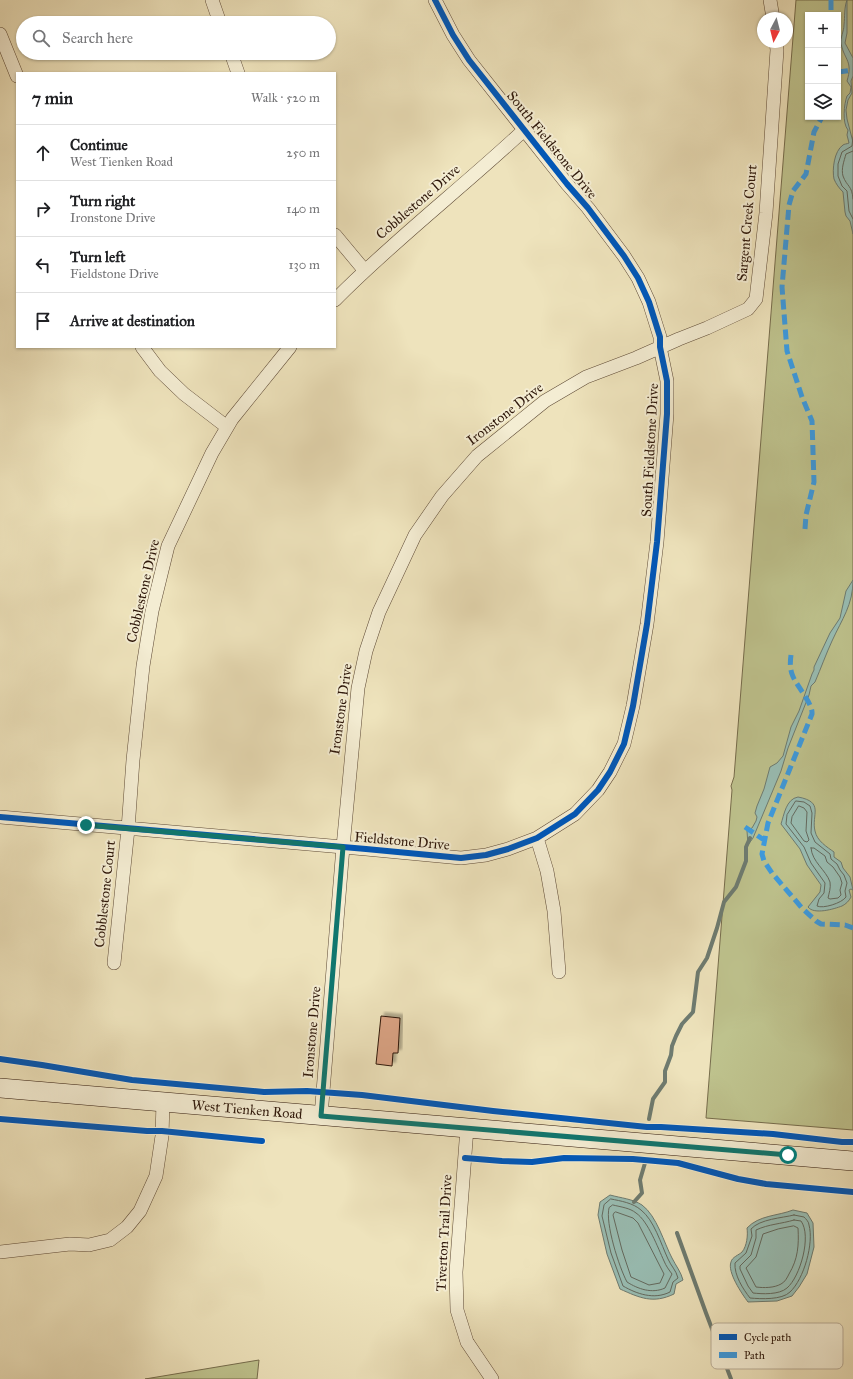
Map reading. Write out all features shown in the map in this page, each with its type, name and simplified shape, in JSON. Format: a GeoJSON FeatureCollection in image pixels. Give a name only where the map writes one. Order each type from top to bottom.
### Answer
{"type":"FeatureCollection","features":[{"type":"Feature","properties":{"kind":"street"},"geometry":{"type":"LineString","coordinates":[[212,0],[218,16]]}},
{"type":"Feature","properties":{"kind":"street","name":"South Fieldstone Drive"},"geometry":{"type":"LineString","coordinates":[[435,0],[453,35],[469,60],[567,184],[588,208],[624,256],[638,278],[649,302],[660,337],[660,347],[667,382],[667,414],[657,542],[648,624],[633,706],[624,744],[610,772],[598,790],[575,814],[537,838]]}},
{"type":"Feature","properties":{"kind":"street"},"geometry":{"type":"LineString","coordinates":[[770,0],[771,12]]}},
{"type":"Feature","properties":{"kind":"street"},"geometry":{"type":"LineString","coordinates":[[0,34],[16,74]]}},
{"type":"Feature","properties":{"kind":"street","name":"Sargent Creek Court"},"geometry":{"type":"LineString","coordinates":[[660,347],[748,309],[756,299],[766,213],[777,48]]}},
{"type":"Feature","properties":{"kind":"street"},"geometry":{"type":"LineString","coordinates":[[233,60],[238,72]]}},
{"type":"Feature","properties":{"kind":"street","name":"Cobblestone Drive"},"geometry":{"type":"LineString","coordinates":[[336,299],[387,249],[489,163],[524,130]]}},
{"type":"Feature","properties":{"kind":"street"},"geometry":{"type":"LineString","coordinates":[[336,236],[364,271]]}},
{"type":"Feature","properties":{"kind":"street","name":"Ironstone Drive"},"geometry":{"type":"LineString","coordinates":[[321,1116],[343,847],[358,688],[366,651],[379,612],[414,535],[442,496],[477,456],[545,400],[586,377],[660,347]]}},
{"type":"Feature","properties":{"kind":"street"},"geometry":{"type":"LineString","coordinates":[[143,348],[160,371],[184,394],[227,427]]}},
{"type":"Feature","properties":{"kind":"street","name":"Cobblestone Drive"},"geometry":{"type":"LineString","coordinates":[[128,829],[133,760],[143,666],[152,611],[168,546],[212,452],[227,427],[289,348]]}},
{"type":"Feature","properties":{"kind":"street","name":"Fieldstone Drive"},"geometry":{"type":"LineString","coordinates":[[0,817],[461,858],[486,855],[508,849],[537,838]]}},
{"type":"Feature","properties":{"kind":"street","name":"Cobblestone Court"},"geometry":{"type":"LineString","coordinates":[[114,963],[128,829]]}},
{"type":"Feature","properties":{"kind":"street"},"geometry":{"type":"LineString","coordinates":[[537,838],[547,871],[554,911],[559,972]]}},
{"type":"Feature","properties":{"kind":"street","name":"West Tienken Road"},"geometry":{"type":"LineString","coordinates":[[0,1088],[853,1161]]}},
{"type":"Feature","properties":{"kind":"street"},"geometry":{"type":"LineString","coordinates":[[0,1252],[70,1244],[89,1245],[110,1240],[127,1227],[140,1211],[156,1176],[162,1136],[163,1102]]}},
{"type":"Feature","properties":{"kind":"street","name":"Tiverton Trail Drive"},"geometry":{"type":"LineString","coordinates":[[467,1128],[456,1272],[457,1310],[467,1342],[492,1379]]}},
{"type":"Feature","properties":{"kind":"green space"},"geometry":{"type":"Polygon","coordinates":[[[796,0],[853,0],[853,1130],[706,1118],[732,790],[731,786],[734,777],[796,0]]]}},
{"type":"Feature","properties":{"kind":"green space"},"geometry":{"type":"Polygon","coordinates":[[[259,1360],[257,1379],[145,1379],[259,1360]]]}},
{"type":"Feature","properties":{"kind":"water"},"geometry":{"type":"Polygon","coordinates":[[[847,0],[847,33],[845,43],[853,58],[853,76],[851,81],[852,93],[848,100],[846,110],[853,142],[853,234],[850,221],[845,212],[843,192],[834,179],[833,171],[834,161],[840,148],[849,143],[844,108],[851,87],[847,81],[849,65],[841,44],[847,0]]]}},
{"type":"Feature","properties":{"kind":"water"},"geometry":{"type":"Polygon","coordinates":[[[853,580],[853,589],[846,612],[815,682],[811,686],[781,771],[753,838],[748,845],[747,831],[752,828],[756,821],[757,817],[755,813],[770,767],[777,763],[783,756],[791,727],[799,711],[814,667],[830,633],[840,618],[846,591],[853,580]]]}},
{"type":"Feature","properties":{"kind":"water"},"geometry":{"type":"Polygon","coordinates":[[[798,797],[806,799],[814,806],[814,825],[816,835],[834,852],[834,857],[841,862],[843,868],[850,877],[853,890],[849,890],[851,897],[842,906],[819,911],[815,911],[808,907],[820,892],[821,885],[807,865],[800,849],[781,824],[788,804],[794,798],[798,797]]]}},
{"type":"Feature","properties":{"kind":"water"},"geometry":{"type":"Polygon","coordinates":[[[610,1195],[631,1200],[642,1205],[652,1216],[683,1280],[676,1284],[674,1294],[660,1299],[647,1299],[620,1289],[607,1254],[598,1215],[600,1202],[610,1195]]]}},
{"type":"Feature","properties":{"kind":"water"},"geometry":{"type":"Polygon","coordinates":[[[793,1210],[807,1213],[813,1223],[814,1247],[807,1274],[792,1296],[777,1301],[748,1302],[733,1277],[730,1266],[733,1259],[742,1252],[745,1247],[747,1228],[763,1218],[793,1210]]]}},
{"type":"Feature","properties":{"kind":"building"},"geometry":{"type":"Polygon","coordinates":[[[381,1016],[400,1018],[398,1053],[393,1053],[392,1066],[376,1064],[381,1016]]]}},
{"type":"Feature","properties":{"kind":"waterway"},"geometry":{"type":"LineString","coordinates":[[649,1119],[653,1099],[665,1082],[665,1071],[676,1036],[682,1024],[693,1012],[698,972],[707,958],[724,902],[736,887],[746,861],[746,847],[750,838]]}},
{"type":"Feature","properties":{"kind":"waterway"},"geometry":{"type":"LineString","coordinates":[[634,1202],[642,1193],[640,1180],[645,1163]]}},
{"type":"Feature","properties":{"kind":"waterway"},"geometry":{"type":"LineString","coordinates":[[677,1233],[711,1326]]}},
{"type":"Feature","properties":{"kind":"waterway"},"geometry":{"type":"LineString","coordinates":[[727,1369],[731,1379]]}},
{"type":"Feature","properties":{"kind":"marked path"},"geometry":{"type":"LineString","coordinates":[[831,0],[831,12]]}},
{"type":"Feature","properties":{"kind":"marked path"},"geometry":{"type":"LineString","coordinates":[[841,72],[853,70]]}},
{"type":"Feature","properties":{"kind":"marked path"},"geometry":{"type":"LineString","coordinates":[[805,529],[806,515],[814,482],[812,421],[802,397],[787,351],[782,287],[789,205],[793,191],[806,174],[814,132],[820,120]]}},
{"type":"Feature","properties":{"kind":"marked path"},"geometry":{"type":"LineString","coordinates":[[791,655],[790,665],[792,674],[810,705],[812,714],[768,823],[762,854],[764,861],[772,873],[802,908],[816,921],[821,924],[845,925],[853,928]]}},
{"type":"Feature","properties":{"kind":"marked path"},"geometry":{"type":"LineString","coordinates":[[745,827],[764,840]]}},
{"type":"Feature","properties":{"kind":"cycle path"},"geometry":{"type":"LineString","coordinates":[[0,817],[461,858],[486,855],[508,849],[537,838],[575,814],[598,790],[610,772],[624,744],[633,706],[647,624],[657,542],[667,414],[667,381],[660,347],[660,337],[649,302],[638,278],[624,256],[588,208],[567,184],[469,60],[453,35],[435,0]]}},
{"type":"Feature","properties":{"kind":"cycle path"},"geometry":{"type":"LineString","coordinates":[[0,1059],[132,1080],[264,1092],[307,1091],[362,1095],[493,1111],[647,1127],[773,1134],[853,1142]]}},
{"type":"Feature","properties":{"kind":"cycle path"},"geometry":{"type":"LineString","coordinates":[[0,1119],[162,1131],[262,1141]]}},
{"type":"Feature","properties":{"kind":"cycle path"},"geometry":{"type":"LineString","coordinates":[[465,1158],[532,1162],[564,1158],[633,1159],[678,1163],[738,1179],[766,1184],[853,1192]]}},
{"type":"Feature","properties":{"kind":"route"},"geometry":{"type":"LineString","coordinates":[[86,825],[343,847],[321,1116],[788,1155]]}}]}
